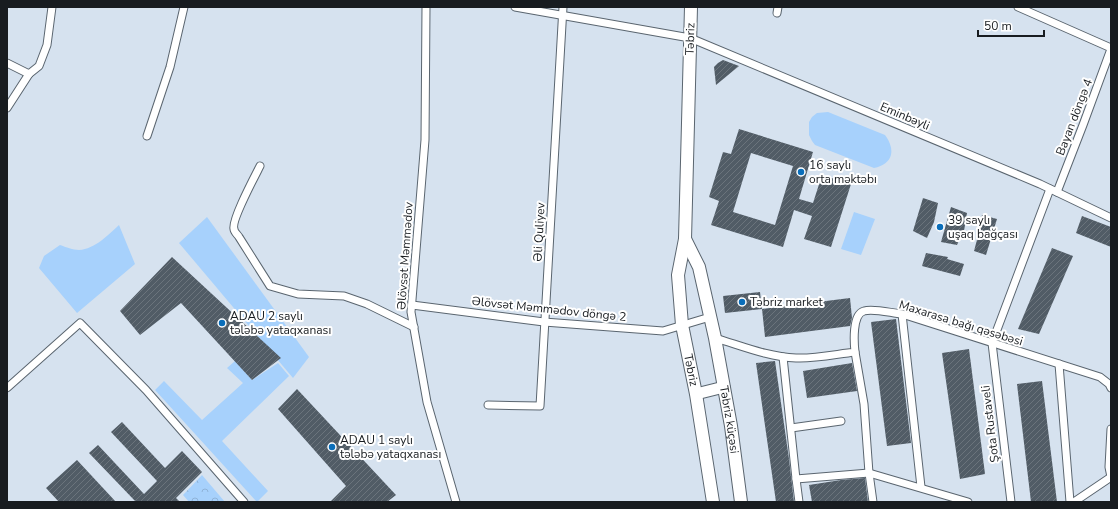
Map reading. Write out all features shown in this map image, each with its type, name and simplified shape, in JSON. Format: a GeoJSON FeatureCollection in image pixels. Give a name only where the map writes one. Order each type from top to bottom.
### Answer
{"type":"FeatureCollection","features":[{"type":"Feature","properties":{"kind":"main road","name":"Təbriz"},"geometry":{"type":"LineString","coordinates":[[691,7],[685,239],[678,275],[682,325],[696,394],[713,502]]}},
{"type":"Feature","properties":{"kind":"main road","name":"Təbriz"},"geometry":{"type":"LineString","coordinates":[[685,239],[699,267],[715,338]]}},
{"type":"Feature","properties":{"kind":"main road","name":"Təbriz küçəsi"},"geometry":{"type":"LineString","coordinates":[[715,338],[731,426],[741,502]]}},
{"type":"Feature","properties":{"kind":"main road"},"geometry":{"type":"LineString","coordinates":[[696,394],[724,387]]}},
{"type":"Feature","properties":{"kind":"street"},"geometry":{"type":"LineString","coordinates":[[7,108],[29,74],[39,66],[46,45],[52,7]]}},
{"type":"Feature","properties":{"kind":"street"},"geometry":{"type":"LineString","coordinates":[[148,136],[170,67],[184,7]]}},
{"type":"Feature","properties":{"kind":"street","name":"Əlövsət Məmmədov"},"geometry":{"type":"LineString","coordinates":[[426,7],[425,140],[411,312],[427,402],[456,502]]}},
{"type":"Feature","properties":{"kind":"street","name":"Eminbəyli"},"geometry":{"type":"LineString","coordinates":[[515,7],[690,38],[1053,190],[1111,218]]}},
{"type":"Feature","properties":{"kind":"street","name":"Əli Quliyev"},"geometry":{"type":"LineString","coordinates":[[488,405],[540,406],[563,7]]}},
{"type":"Feature","properties":{"kind":"street"},"geometry":{"type":"LineString","coordinates":[[1018,7],[1111,49]]}},
{"type":"Feature","properties":{"kind":"street","name":"Bayan döngə 4"},"geometry":{"type":"LineString","coordinates":[[992,343],[1053,190],[1083,126],[1111,49]]}},
{"type":"Feature","properties":{"kind":"street"},"geometry":{"type":"LineString","coordinates":[[7,63],[29,74]]}},
{"type":"Feature","properties":{"kind":"street"},"geometry":{"type":"LineString","coordinates":[[260,166],[236,215],[233,227],[270,286],[298,294],[344,296],[367,304],[414,327]]}},
{"type":"Feature","properties":{"kind":"street","name":"Əlövsət Məmmədov döngə 2"},"geometry":{"type":"LineString","coordinates":[[412,305],[544,322],[663,331],[710,317]]}},
{"type":"Feature","properties":{"kind":"street","name":"Maxarasa bağı qəsəbəsi"},"geometry":{"type":"LineString","coordinates":[[855,352],[853,340],[855,328],[859,314],[862,311],[870,310],[902,314],[1100,377],[1109,384],[1111,388]]}},
{"type":"Feature","properties":{"kind":"street"},"geometry":{"type":"LineString","coordinates":[[902,314],[921,487]]}},
{"type":"Feature","properties":{"kind":"street"},"geometry":{"type":"LineString","coordinates":[[7,388],[80,323],[146,390],[244,502]]}},
{"type":"Feature","properties":{"kind":"street"},"geometry":{"type":"LineString","coordinates":[[715,338],[764,353],[783,357],[798,358],[855,352],[864,404],[869,473],[874,502]]}},
{"type":"Feature","properties":{"kind":"street","name":"Şota Rustaveli"},"geometry":{"type":"LineString","coordinates":[[992,343],[1010,502]]}},
{"type":"Feature","properties":{"kind":"street"},"geometry":{"type":"LineString","coordinates":[[783,357],[799,502]]}},
{"type":"Feature","properties":{"kind":"street"},"geometry":{"type":"LineString","coordinates":[[1059,364],[1070,502]]}},
{"type":"Feature","properties":{"kind":"street"},"geometry":{"type":"LineString","coordinates":[[791,428],[841,421]]}},
{"type":"Feature","properties":{"kind":"street"},"geometry":{"type":"LineString","coordinates":[[1074,502],[1111,477],[1109,467],[1111,429]]}},
{"type":"Feature","properties":{"kind":"street"},"geometry":{"type":"LineString","coordinates":[[796,479],[869,473],[968,502]]}},
{"type":"Feature","properties":{"kind":"green space"},"geometry":{"type":"Polygon","coordinates":[[[828,112],[885,135],[891,146],[891,156],[889,160],[874,168],[815,145],[809,135],[809,122],[817,113],[828,112]]]}},
{"type":"Feature","properties":{"kind":"green space"},"geometry":{"type":"Polygon","coordinates":[[[854,212],[875,219],[861,255],[841,249],[854,212]]]}},
{"type":"Feature","properties":{"kind":"green space"},"geometry":{"type":"Polygon","coordinates":[[[207,217],[309,357],[293,378],[179,243],[207,217]]]}},
{"type":"Feature","properties":{"kind":"green space"},"geometry":{"type":"Polygon","coordinates":[[[119,225],[135,264],[77,313],[39,268],[44,256],[60,245],[77,250],[90,247],[101,241],[119,225]]]}},
{"type":"Feature","properties":{"kind":"green space"},"geometry":{"type":"Polygon","coordinates":[[[235,361],[252,380],[278,363],[289,376],[222,441],[268,491],[257,502],[155,390],[164,381],[202,420],[243,383],[227,368],[235,361]]]}},
{"type":"Feature","properties":{"kind":"green space"},"geometry":{"type":"Polygon","coordinates":[[[202,475],[225,502],[189,502],[183,495],[202,475]]]}},
{"type":"Feature","properties":{"kind":"building"},"geometry":{"type":"Polygon","coordinates":[[[723,60],[739,66],[716,85],[714,67],[723,60]]]}},
{"type":"Feature","properties":{"kind":"building"},"geometry":{"type":"Polygon","coordinates":[[[739,129],[813,152],[799,199],[813,203],[822,175],[851,184],[831,247],[804,239],[812,216],[794,210],[783,247],[711,225],[719,201],[709,197],[723,152],[731,154],[739,129]],[[751,153],[733,212],[775,225],[793,166],[751,153]]]}},
{"type":"Feature","properties":{"kind":"building"},"geometry":{"type":"Polygon","coordinates":[[[923,198],[938,203],[934,222],[927,238],[913,231],[923,198]]]}},
{"type":"Feature","properties":{"kind":"building"},"geometry":{"type":"Polygon","coordinates":[[[951,207],[967,213],[964,231],[957,245],[941,242],[951,207]]]}},
{"type":"Feature","properties":{"kind":"building"},"geometry":{"type":"Polygon","coordinates":[[[982,215],[997,219],[986,255],[974,251],[978,236],[976,236],[982,215]]]}},
{"type":"Feature","properties":{"kind":"building"},"geometry":{"type":"Polygon","coordinates":[[[1082,216],[1111,227],[1111,247],[1076,233],[1082,216]]]}},
{"type":"Feature","properties":{"kind":"building"},"geometry":{"type":"Polygon","coordinates":[[[1052,248],[1073,256],[1039,334],[1018,329],[1052,248]]]}},
{"type":"Feature","properties":{"kind":"building"},"geometry":{"type":"Polygon","coordinates":[[[926,253],[948,257],[947,259],[964,264],[960,276],[922,266],[926,253]]]}},
{"type":"Feature","properties":{"kind":"building","name":"ADAU 2 saylı tələbə yataqxanası"},"geometry":{"type":"Polygon","coordinates":[[[172,257],[281,358],[252,380],[181,303],[140,335],[120,311],[172,257]]]}},
{"type":"Feature","properties":{"kind":"building","name":"Təbriz market"},"geometry":{"type":"Polygon","coordinates":[[[760,292],[762,309],[725,313],[723,296],[760,292]]]}},
{"type":"Feature","properties":{"kind":"building"},"geometry":{"type":"Polygon","coordinates":[[[850,298],[852,318],[850,326],[765,337],[762,309],[850,298]]]}},
{"type":"Feature","properties":{"kind":"building"},"geometry":{"type":"Polygon","coordinates":[[[896,319],[911,443],[887,446],[871,322],[896,319]]]}},
{"type":"Feature","properties":{"kind":"building"},"geometry":{"type":"Polygon","coordinates":[[[969,349],[985,474],[960,479],[942,353],[969,349]]]}},
{"type":"Feature","properties":{"kind":"building"},"geometry":{"type":"Polygon","coordinates":[[[775,361],[794,502],[776,502],[756,363],[775,361]]]}},
{"type":"Feature","properties":{"kind":"building"},"geometry":{"type":"Polygon","coordinates":[[[852,363],[857,391],[807,398],[803,371],[852,363]]]}},
{"type":"Feature","properties":{"kind":"building"},"geometry":{"type":"Polygon","coordinates":[[[1042,381],[1057,502],[1031,502],[1017,384],[1042,381]]]}},
{"type":"Feature","properties":{"kind":"building","name":"ADAU 1 saylı tələbə yataqxanası"},"geometry":{"type":"Polygon","coordinates":[[[297,389],[396,495],[387,502],[330,502],[346,486],[278,409],[297,389]]]}},
{"type":"Feature","properties":{"kind":"building"},"geometry":{"type":"Polygon","coordinates":[[[122,422],[165,468],[182,451],[202,472],[176,498],[180,502],[136,502],[89,453],[98,445],[144,494],[157,481],[111,432],[122,422]]]}},
{"type":"Feature","properties":{"kind":"building"},"geometry":{"type":"Polygon","coordinates":[[[77,460],[116,502],[59,502],[46,488],[77,460]]]}},
{"type":"Feature","properties":{"kind":"building"},"geometry":{"type":"Polygon","coordinates":[[[865,478],[868,502],[812,502],[809,485],[865,478]]]}},
{"type":"Feature","properties":{"kind":"place","name":"16 saylı orta məktəbı"},"geometry":{"type":"Point","coordinates":[801,172]}},
{"type":"Feature","properties":{"kind":"place","name":"39 saylı uşaq bağçası"},"geometry":{"type":"Point","coordinates":[940,227]}},
{"type":"Feature","properties":{"kind":"place","name":"Təbriz market"},"geometry":{"type":"Point","coordinates":[742,302]}},
{"type":"Feature","properties":{"kind":"place","name":"ADAU 2 saylı tələbə yataqxanası"},"geometry":{"type":"Point","coordinates":[222,323]}},
{"type":"Feature","properties":{"kind":"place","name":"ADAU 1 saylı tələbə yataqxanası"},"geometry":{"type":"Point","coordinates":[332,447]}}]}
